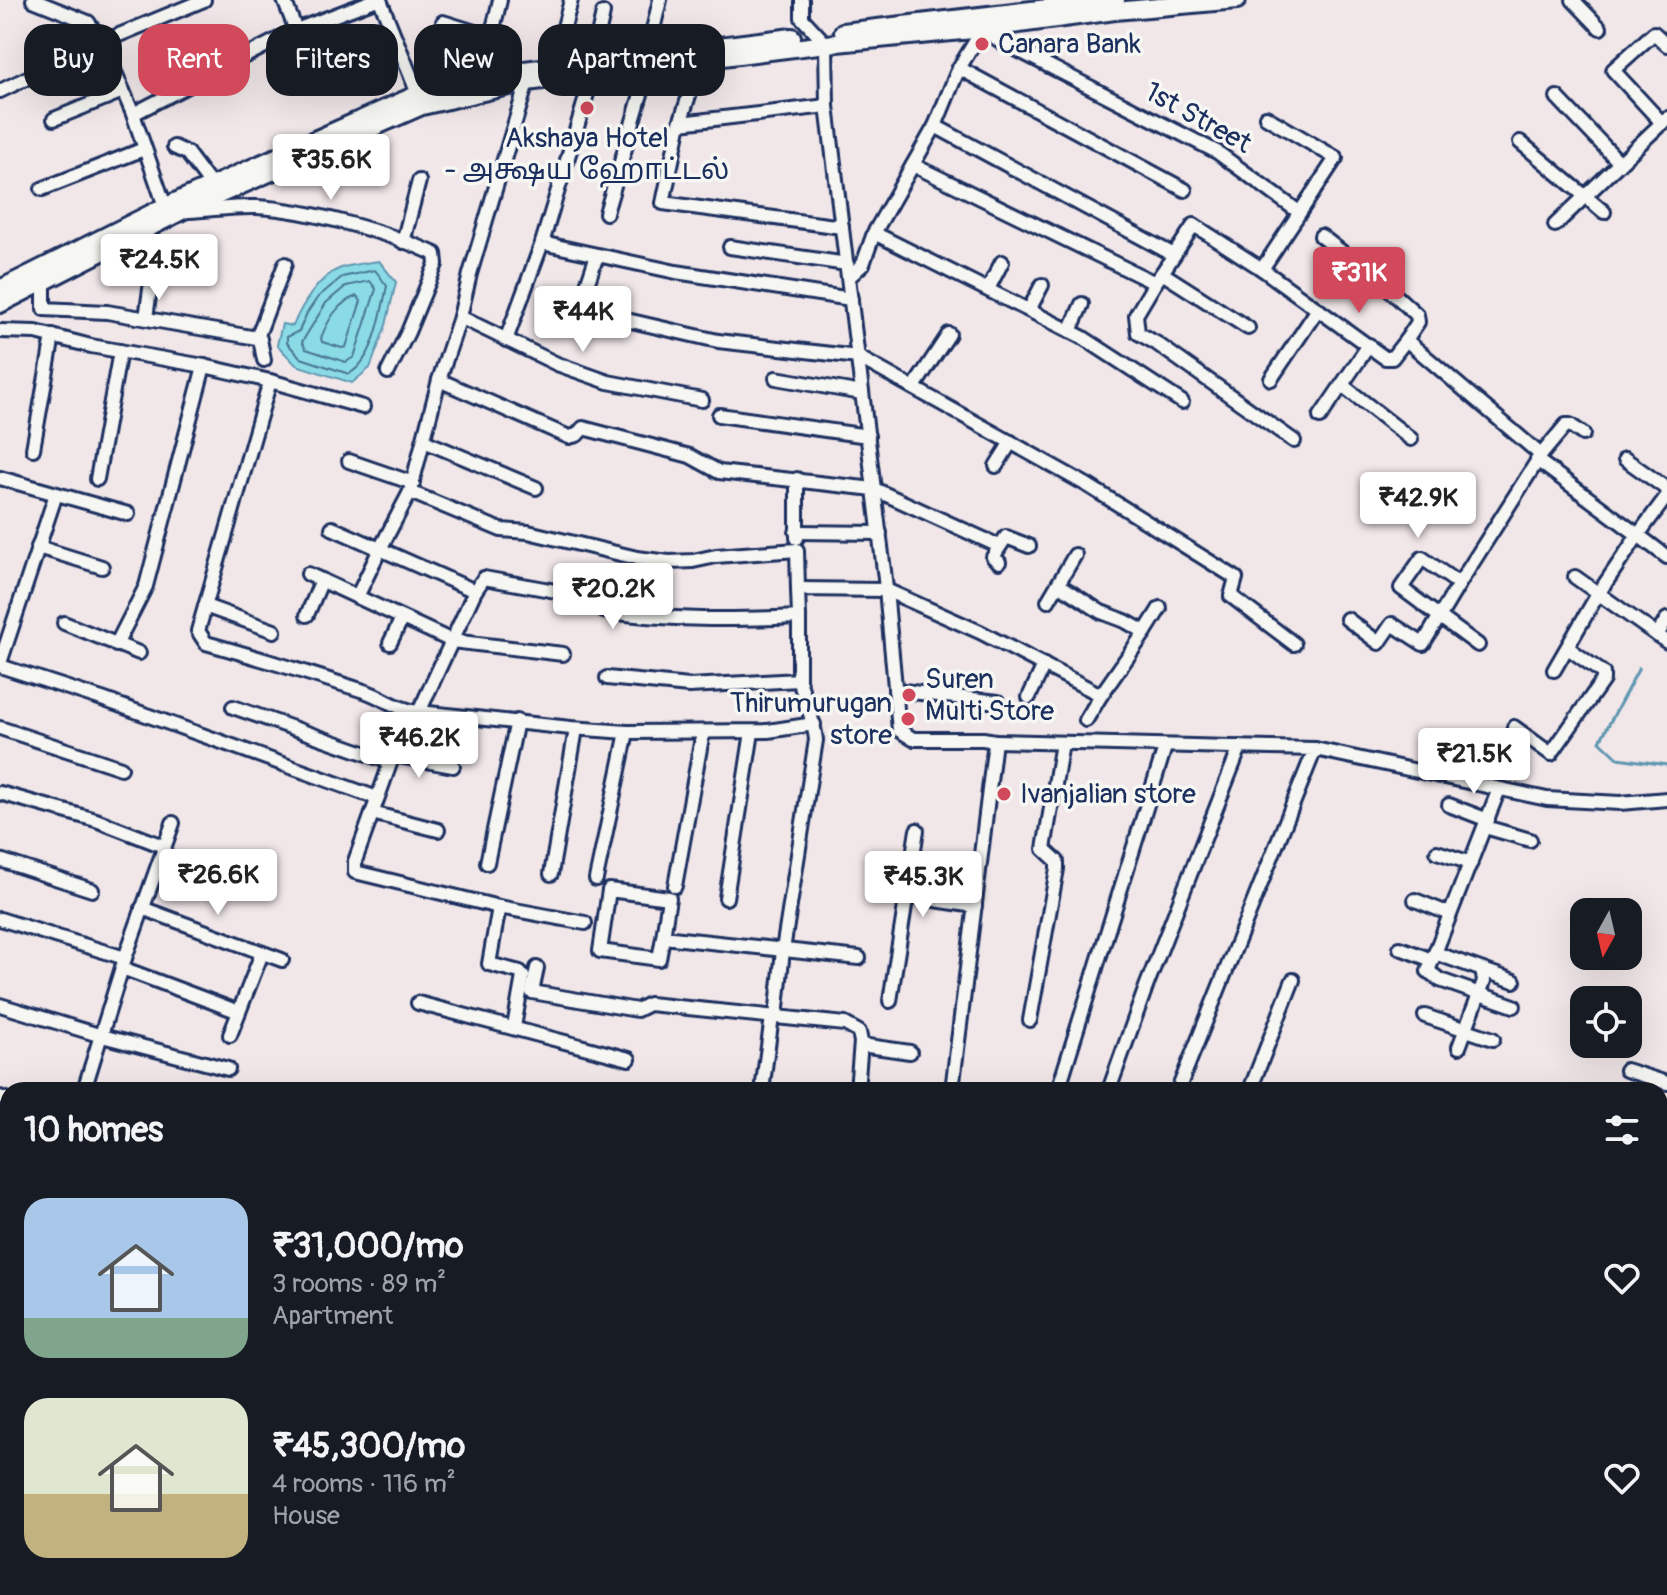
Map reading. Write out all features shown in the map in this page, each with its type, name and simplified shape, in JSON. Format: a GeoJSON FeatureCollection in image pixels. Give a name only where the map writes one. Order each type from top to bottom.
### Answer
{"type":"FeatureCollection","features":[{"type":"Feature","properties":{"kind":"main road"},"geometry":{"type":"LineString","coordinates":[[982,22],[1116,0]]}},
{"type":"Feature","properties":{"kind":"main road"},"geometry":{"type":"LineString","coordinates":[[725,51],[982,22],[1237,0]]}},
{"type":"Feature","properties":{"kind":"main road"},"geometry":{"type":"LineString","coordinates":[[725,57],[823,39]]}},
{"type":"Feature","properties":{"kind":"main road"},"geometry":{"type":"LineString","coordinates":[[4,282],[172,212],[420,100],[538,80]]}},
{"type":"Feature","properties":{"kind":"main road"},"geometry":{"type":"LineString","coordinates":[[0,304],[172,212],[211,185],[432,96]]}},
{"type":"Feature","properties":{"kind":"street"},"geometry":{"type":"LineString","coordinates":[[33,0],[89,24]]}},
{"type":"Feature","properties":{"kind":"street"},"geometry":{"type":"LineString","coordinates":[[284,0],[294,24]]}},
{"type":"Feature","properties":{"kind":"street"},"geometry":{"type":"LineString","coordinates":[[312,24],[378,0],[420,100]]}},
{"type":"Feature","properties":{"kind":"street"},"geometry":{"type":"LineString","coordinates":[[494,24],[500,0]]}},
{"type":"Feature","properties":{"kind":"street"},"geometry":{"type":"LineString","coordinates":[[565,24],[571,0]]}},
{"type":"Feature","properties":{"kind":"street"},"geometry":{"type":"LineString","coordinates":[[655,24],[660,0]]}},
{"type":"Feature","properties":{"kind":"street"},"geometry":{"type":"LineString","coordinates":[[802,0],[802,18],[823,39],[827,106],[880,533],[899,730],[913,739],[1315,749],[1547,799],[1620,803],[1667,799]]}},
{"type":"Feature","properties":{"kind":"street"},"geometry":{"type":"LineString","coordinates":[[1573,0],[1600,28]]}},
{"type":"Feature","properties":{"kind":"street"},"geometry":{"type":"LineString","coordinates":[[122,34],[199,1]]}},
{"type":"Feature","properties":{"kind":"street"},"geometry":{"type":"LineString","coordinates":[[601,24],[603,13]]}},
{"type":"Feature","properties":{"kind":"street"},"geometry":{"type":"LineString","coordinates":[[443,22],[449,24]]}},
{"type":"Feature","properties":{"kind":"street"},"geometry":{"type":"LineString","coordinates":[[730,247],[848,270],[863,264],[874,233],[935,126],[982,22]]}},
{"type":"Feature","properties":{"kind":"street","name":"1st Street"},"geometry":{"type":"LineString","coordinates":[[982,22],[1000,41],[1217,152],[1299,212]]}},
{"type":"Feature","properties":{"kind":"street"},"geometry":{"type":"LineString","coordinates":[[1555,225],[1664,121],[1613,70],[1654,33],[1667,45]]}},
{"type":"Feature","properties":{"kind":"street"},"geometry":{"type":"LineString","coordinates":[[133,114],[266,45]]}},
{"type":"Feature","properties":{"kind":"street"},"geometry":{"type":"LineString","coordinates":[[959,68],[1185,190]]}},
{"type":"Feature","properties":{"kind":"street"},"geometry":{"type":"LineString","coordinates":[[0,91],[24,79]]}},
{"type":"Feature","properties":{"kind":"street"},"geometry":{"type":"LineString","coordinates":[[357,597],[412,487],[439,380],[527,82]]}},
{"type":"Feature","properties":{"kind":"street"},"geometry":{"type":"LineString","coordinates":[[54,119],[123,91],[172,212],[257,207],[350,224],[435,254],[436,260],[408,332],[388,372]]}},
{"type":"Feature","properties":{"kind":"street"},"geometry":{"type":"LineString","coordinates":[[506,340],[542,243],[584,96]]}},
{"type":"Feature","properties":{"kind":"street"},"geometry":{"type":"LineString","coordinates":[[606,213],[638,96]]}},
{"type":"Feature","properties":{"kind":"street"},"geometry":{"type":"LineString","coordinates":[[689,96],[663,203],[842,227]]}},
{"type":"Feature","properties":{"kind":"street"},"geometry":{"type":"LineString","coordinates":[[1557,97],[1619,162]]}},
{"type":"Feature","properties":{"kind":"street"},"geometry":{"type":"LineString","coordinates":[[680,123],[827,106]]}},
{"type":"Feature","properties":{"kind":"street"},"geometry":{"type":"LineString","coordinates":[[1262,269],[1336,158],[1266,117]]}},
{"type":"Feature","properties":{"kind":"street"},"geometry":{"type":"LineString","coordinates":[[935,126],[1174,255]]}},
{"type":"Feature","properties":{"kind":"street"},"geometry":{"type":"LineString","coordinates":[[1520,142],[1604,212]]}},
{"type":"Feature","properties":{"kind":"street"},"geometry":{"type":"LineString","coordinates":[[174,147],[187,153],[211,185]]}},
{"type":"Feature","properties":{"kind":"street"},"geometry":{"type":"LineString","coordinates":[[42,189],[144,149]]}},
{"type":"Feature","properties":{"kind":"street"},"geometry":{"type":"LineString","coordinates":[[913,165],[1159,278],[1248,328]]}},
{"type":"Feature","properties":{"kind":"street"},"geometry":{"type":"LineString","coordinates":[[403,242],[419,181]]}},
{"type":"Feature","properties":{"kind":"street"},"geometry":{"type":"LineString","coordinates":[[1294,441],[1138,333],[1136,315],[1194,225],[1262,269],[1388,359],[1418,322],[1417,315],[1382,283],[1321,236]]}},
{"type":"Feature","properties":{"kind":"street"},"geometry":{"type":"LineString","coordinates":[[874,233],[1070,331],[1182,402]]}},
{"type":"Feature","properties":{"kind":"street"},"geometry":{"type":"LineString","coordinates":[[542,243],[676,272],[851,299]]}},
{"type":"Feature","properties":{"kind":"street"},"geometry":{"type":"LineString","coordinates":[[597,255],[579,309],[718,341],[858,357],[1011,442],[1236,578],[1231,596],[1294,644]]}},
{"type":"Feature","properties":{"kind":"street"},"geometry":{"type":"LineString","coordinates":[[988,289],[1002,262]]}},
{"type":"Feature","properties":{"kind":"street"},"geometry":{"type":"LineString","coordinates":[[257,338],[285,264]]}},
{"type":"Feature","properties":{"kind":"street"},"geometry":{"type":"LineString","coordinates":[[44,280],[44,309],[107,312],[257,338],[260,339],[264,360]]}},
{"type":"Feature","properties":{"kind":"street"},"geometry":{"type":"LineString","coordinates":[[146,318],[151,282]]}},
{"type":"Feature","properties":{"kind":"street"},"geometry":{"type":"LineString","coordinates":[[1029,310],[1042,285]]}},
{"type":"Feature","properties":{"kind":"street"},"geometry":{"type":"LineString","coordinates":[[1070,331],[1082,304]]}},
{"type":"Feature","properties":{"kind":"street"},"geometry":{"type":"LineString","coordinates":[[1271,379],[1318,309]]}},
{"type":"Feature","properties":{"kind":"street"},"geometry":{"type":"LineString","coordinates":[[460,317],[557,364],[608,382],[702,400]]}},
{"type":"Feature","properties":{"kind":"street"},"geometry":{"type":"LineString","coordinates":[[0,331],[36,332],[204,366],[363,407]]}},
{"type":"Feature","properties":{"kind":"street"},"geometry":{"type":"LineString","coordinates":[[914,387],[949,334]]}},
{"type":"Feature","properties":{"kind":"street"},"geometry":{"type":"LineString","coordinates":[[33,449],[53,336]]}},
{"type":"Feature","properties":{"kind":"street"},"geometry":{"type":"LineString","coordinates":[[1406,340],[1539,458],[1667,557]]}},
{"type":"Feature","properties":{"kind":"street"},"geometry":{"type":"LineString","coordinates":[[1320,417],[1369,345]]}},
{"type":"Feature","properties":{"kind":"street"},"geometry":{"type":"LineString","coordinates":[[97,479],[120,351]]}},
{"type":"Feature","properties":{"kind":"street"},"geometry":{"type":"LineString","coordinates":[[116,645],[146,586],[204,366]]}},
{"type":"Feature","properties":{"kind":"street"},"geometry":{"type":"LineString","coordinates":[[776,378],[862,393]]}},
{"type":"Feature","properties":{"kind":"street"},"geometry":{"type":"LineString","coordinates":[[439,380],[569,437],[577,435],[583,428],[690,456],[719,472],[874,489],[999,546]]}},
{"type":"Feature","properties":{"kind":"street"},"geometry":{"type":"LineString","coordinates":[[270,381],[198,631],[206,643],[298,669],[377,696],[411,716],[517,721],[627,732],[752,732],[795,729],[814,724]]}},
{"type":"Feature","properties":{"kind":"street"},"geometry":{"type":"LineString","coordinates":[[1342,385],[1411,439]]}},
{"type":"Feature","properties":{"kind":"street"},"geometry":{"type":"LineString","coordinates":[[719,415],[868,436]]}},
{"type":"Feature","properties":{"kind":"street"},"geometry":{"type":"LineString","coordinates":[[1347,619],[1379,643],[1392,624],[1423,644],[1539,458],[1568,424],[1583,434]]}},
{"type":"Feature","properties":{"kind":"street"},"geometry":{"type":"LineString","coordinates":[[424,441],[536,488]]}},
{"type":"Feature","properties":{"kind":"street"},"geometry":{"type":"LineString","coordinates":[[996,466],[1011,442]]}},
{"type":"Feature","properties":{"kind":"street"},"geometry":{"type":"LineString","coordinates":[[1625,459],[1667,489]]}},
{"type":"Feature","properties":{"kind":"street"},"geometry":{"type":"LineString","coordinates":[[349,461],[501,530],[528,532],[649,559],[693,561],[716,556],[797,550]]}},
{"type":"Feature","properties":{"kind":"street"},"geometry":{"type":"LineString","coordinates":[[763,1082],[816,740],[814,724],[799,680],[797,479]]}},
{"type":"Feature","properties":{"kind":"street"},"geometry":{"type":"LineString","coordinates":[[1,482],[128,514]]}},
{"type":"Feature","properties":{"kind":"street"},"geometry":{"type":"LineString","coordinates":[[56,494],[4,638],[0,665],[377,798]]}},
{"type":"Feature","properties":{"kind":"street"},"geometry":{"type":"LineString","coordinates":[[1554,670],[1598,594],[1667,496]]}},
{"type":"Feature","properties":{"kind":"street"},"geometry":{"type":"LineString","coordinates":[[332,528],[475,591]]}},
{"type":"Feature","properties":{"kind":"street"},"geometry":{"type":"LineString","coordinates":[[796,532],[880,533]]}},
{"type":"Feature","properties":{"kind":"street"},"geometry":{"type":"LineString","coordinates":[[999,562],[993,557],[1003,539],[1009,537],[1029,546]]}},
{"type":"Feature","properties":{"kind":"street"},"geometry":{"type":"LineString","coordinates":[[38,547],[102,567]]}},
{"type":"Feature","properties":{"kind":"street"},"geometry":{"type":"LineString","coordinates":[[1048,601],[1075,555]]}},
{"type":"Feature","properties":{"kind":"street"},"geometry":{"type":"LineString","coordinates":[[1459,584],[1422,558],[1401,588],[1478,645]]}},
{"type":"Feature","properties":{"kind":"street"},"geometry":{"type":"LineString","coordinates":[[308,574],[452,641],[563,654]]}},
{"type":"Feature","properties":{"kind":"street"},"geometry":{"type":"LineString","coordinates":[[1575,577],[1662,639],[1667,619]]}},
{"type":"Feature","properties":{"kind":"street"},"geometry":{"type":"LineString","coordinates":[[585,923],[499,907],[355,872],[355,861],[392,759],[411,716],[484,578],[605,600],[604,611],[649,618],[721,621],[799,617]]}},
{"type":"Feature","properties":{"kind":"street"},"geometry":{"type":"LineString","coordinates":[[307,615],[322,580]]}},
{"type":"Feature","properties":{"kind":"street"},"geometry":{"type":"LineString","coordinates":[[1058,584],[1101,612],[1145,632]]}},
{"type":"Feature","properties":{"kind":"street"},"geometry":{"type":"LineString","coordinates":[[798,589],[886,590],[980,632],[1101,695]]}},
{"type":"Feature","properties":{"kind":"street"},"geometry":{"type":"LineString","coordinates":[[205,606],[274,631]]}},
{"type":"Feature","properties":{"kind":"street"},"geometry":{"type":"LineString","coordinates":[[1086,720],[1160,608]]}},
{"type":"Feature","properties":{"kind":"street"},"geometry":{"type":"LineString","coordinates":[[390,643],[402,618]]}},
{"type":"Feature","properties":{"kind":"street"},"geometry":{"type":"LineString","coordinates":[[64,623],[139,653]]}},
{"type":"Feature","properties":{"kind":"street"},"geometry":{"type":"LineString","coordinates":[[1514,727],[1551,754],[1603,680],[1603,673],[1568,648]]}},
{"type":"Feature","properties":{"kind":"street"},"geometry":{"type":"LineString","coordinates":[[1029,697],[1044,665]]}},
{"type":"Feature","properties":{"kind":"street"},"geometry":{"type":"LineString","coordinates":[[607,678],[689,686],[799,680]]}},
{"type":"Feature","properties":{"kind":"street"},"geometry":{"type":"LineString","coordinates":[[895,690],[998,702]]}},
{"type":"Feature","properties":{"kind":"street"},"geometry":{"type":"LineString","coordinates":[[233,707],[376,757],[453,766]]}},
{"type":"Feature","properties":{"kind":"street"},"geometry":{"type":"LineString","coordinates":[[487,863],[517,721]]}},
{"type":"Feature","properties":{"kind":"street"},"geometry":{"type":"LineString","coordinates":[[0,728],[121,768]]}},
{"type":"Feature","properties":{"kind":"street"},"geometry":{"type":"LineString","coordinates":[[551,874],[576,729]]}},
{"type":"Feature","properties":{"kind":"street"},"geometry":{"type":"LineString","coordinates":[[596,879],[627,732]]}},
{"type":"Feature","properties":{"kind":"street"},"geometry":{"type":"LineString","coordinates":[[675,886],[703,732]]}},
{"type":"Feature","properties":{"kind":"street"},"geometry":{"type":"LineString","coordinates":[[726,898],[752,732]]}},
{"type":"Feature","properties":{"kind":"street"},"geometry":{"type":"LineString","coordinates":[[953,1082],[995,741]]}},
{"type":"Feature","properties":{"kind":"street"},"geometry":{"type":"LineString","coordinates":[[1030,1020],[1057,869],[1057,861],[1044,849],[1062,743]]}},
{"type":"Feature","properties":{"kind":"street"},"geometry":{"type":"LineString","coordinates":[[1060,1082],[1165,747]]}},
{"type":"Feature","properties":{"kind":"street"},"geometry":{"type":"LineString","coordinates":[[1112,1082],[1240,747]]}},
{"type":"Feature","properties":{"kind":"street"},"geometry":{"type":"LineString","coordinates":[[1181,1082],[1315,749]]}},
{"type":"Feature","properties":{"kind":"street"},"geometry":{"type":"LineString","coordinates":[[1499,789],[1428,971],[1433,977],[1514,1006]]}},
{"type":"Feature","properties":{"kind":"street"},"geometry":{"type":"LineString","coordinates":[[0,793],[96,820],[163,846]]}},
{"type":"Feature","properties":{"kind":"street"},"geometry":{"type":"LineString","coordinates":[[1449,805],[1530,840]]}},
{"type":"Feature","properties":{"kind":"street"},"geometry":{"type":"LineString","coordinates":[[372,813],[438,830]]}},
{"type":"Feature","properties":{"kind":"street"},"geometry":{"type":"LineString","coordinates":[[87,1082],[142,908],[173,823]]}},
{"type":"Feature","properties":{"kind":"street"},"geometry":{"type":"LineString","coordinates":[[890,1001],[917,830]]}},
{"type":"Feature","properties":{"kind":"street"},"geometry":{"type":"LineString","coordinates":[[1437,852],[1471,863]]}},
{"type":"Feature","properties":{"kind":"street"},"geometry":{"type":"LineString","coordinates":[[0,860],[92,890]]}},
{"type":"Feature","properties":{"kind":"street"},"geometry":{"type":"LineString","coordinates":[[609,890],[669,898],[663,937],[659,959],[600,951],[609,890]]}},
{"type":"Feature","properties":{"kind":"street"},"geometry":{"type":"LineString","coordinates":[[908,896],[975,906]]}},
{"type":"Feature","properties":{"kind":"street"},"geometry":{"type":"LineString","coordinates":[[1415,900],[1450,914]]}},
{"type":"Feature","properties":{"kind":"street"},"geometry":{"type":"LineString","coordinates":[[499,907],[489,964],[520,972],[523,976],[514,1027]]}},
{"type":"Feature","properties":{"kind":"street"},"geometry":{"type":"LineString","coordinates":[[142,908],[282,960]]}},
{"type":"Feature","properties":{"kind":"street"},"geometry":{"type":"LineString","coordinates":[[0,919],[124,963],[239,1012]]}},
{"type":"Feature","properties":{"kind":"street"},"geometry":{"type":"LineString","coordinates":[[663,937],[859,958]]}},
{"type":"Feature","properties":{"kind":"street"},"geometry":{"type":"LineString","coordinates":[[1400,948],[1514,981]]}},
{"type":"Feature","properties":{"kind":"street"},"geometry":{"type":"LineString","coordinates":[[230,1035],[262,953]]}},
{"type":"Feature","properties":{"kind":"street"},"geometry":{"type":"LineString","coordinates":[[537,968],[532,992],[637,1010],[649,1004],[845,1024],[859,1032],[858,1082]]}},
{"type":"Feature","properties":{"kind":"street"},"geometry":{"type":"LineString","coordinates":[[1459,1047],[1484,981],[1482,970]]}},
{"type":"Feature","properties":{"kind":"street"},"geometry":{"type":"LineString","coordinates":[[1253,1082],[1293,980]]}},
{"type":"Feature","properties":{"kind":"street"},"geometry":{"type":"LineString","coordinates":[[418,1003],[629,1059]]}},
{"type":"Feature","properties":{"kind":"street"},"geometry":{"type":"LineString","coordinates":[[0,1005],[228,1069]]}},
{"type":"Feature","properties":{"kind":"street"},"geometry":{"type":"LineString","coordinates":[[1425,1016],[1493,1039]]}},
{"type":"Feature","properties":{"kind":"street"},"geometry":{"type":"LineString","coordinates":[[861,1045],[910,1052]]}},
{"type":"Feature","properties":{"kind":"street"},"geometry":{"type":"LineString","coordinates":[[1626,1070],[1664,1082]]}},
{"type":"Feature","properties":{"kind":"water"},"geometry":{"type":"Polygon","coordinates":[[[379,261],[396,282],[386,325],[370,368],[352,383],[296,365],[277,345],[282,324],[293,326],[312,292],[333,272],[379,261]]]}},
{"type":"Feature","properties":{"kind":"waterway"},"geometry":{"type":"LineString","coordinates":[[1639,668],[1600,741],[1618,758],[1667,765]]}},
{"type":"Feature","properties":{"kind":"place","name":"Canara Bank"},"geometry":{"type":"Point","coordinates":[982,44]}},
{"type":"Feature","properties":{"kind":"place","name":"Akshaya Hotel - அக்ஷய ஹோட்டல்"},"geometry":{"type":"Point","coordinates":[587,108]}},
{"type":"Feature","properties":{"kind":"place","name":"Suren Multi Store"},"geometry":{"type":"Point","coordinates":[909,695]}},
{"type":"Feature","properties":{"kind":"place","name":"Thirumurugan store"},"geometry":{"type":"Point","coordinates":[908,719]}},
{"type":"Feature","properties":{"kind":"place","name":"Ivanjalian store"},"geometry":{"type":"Point","coordinates":[1004,794]}}]}
